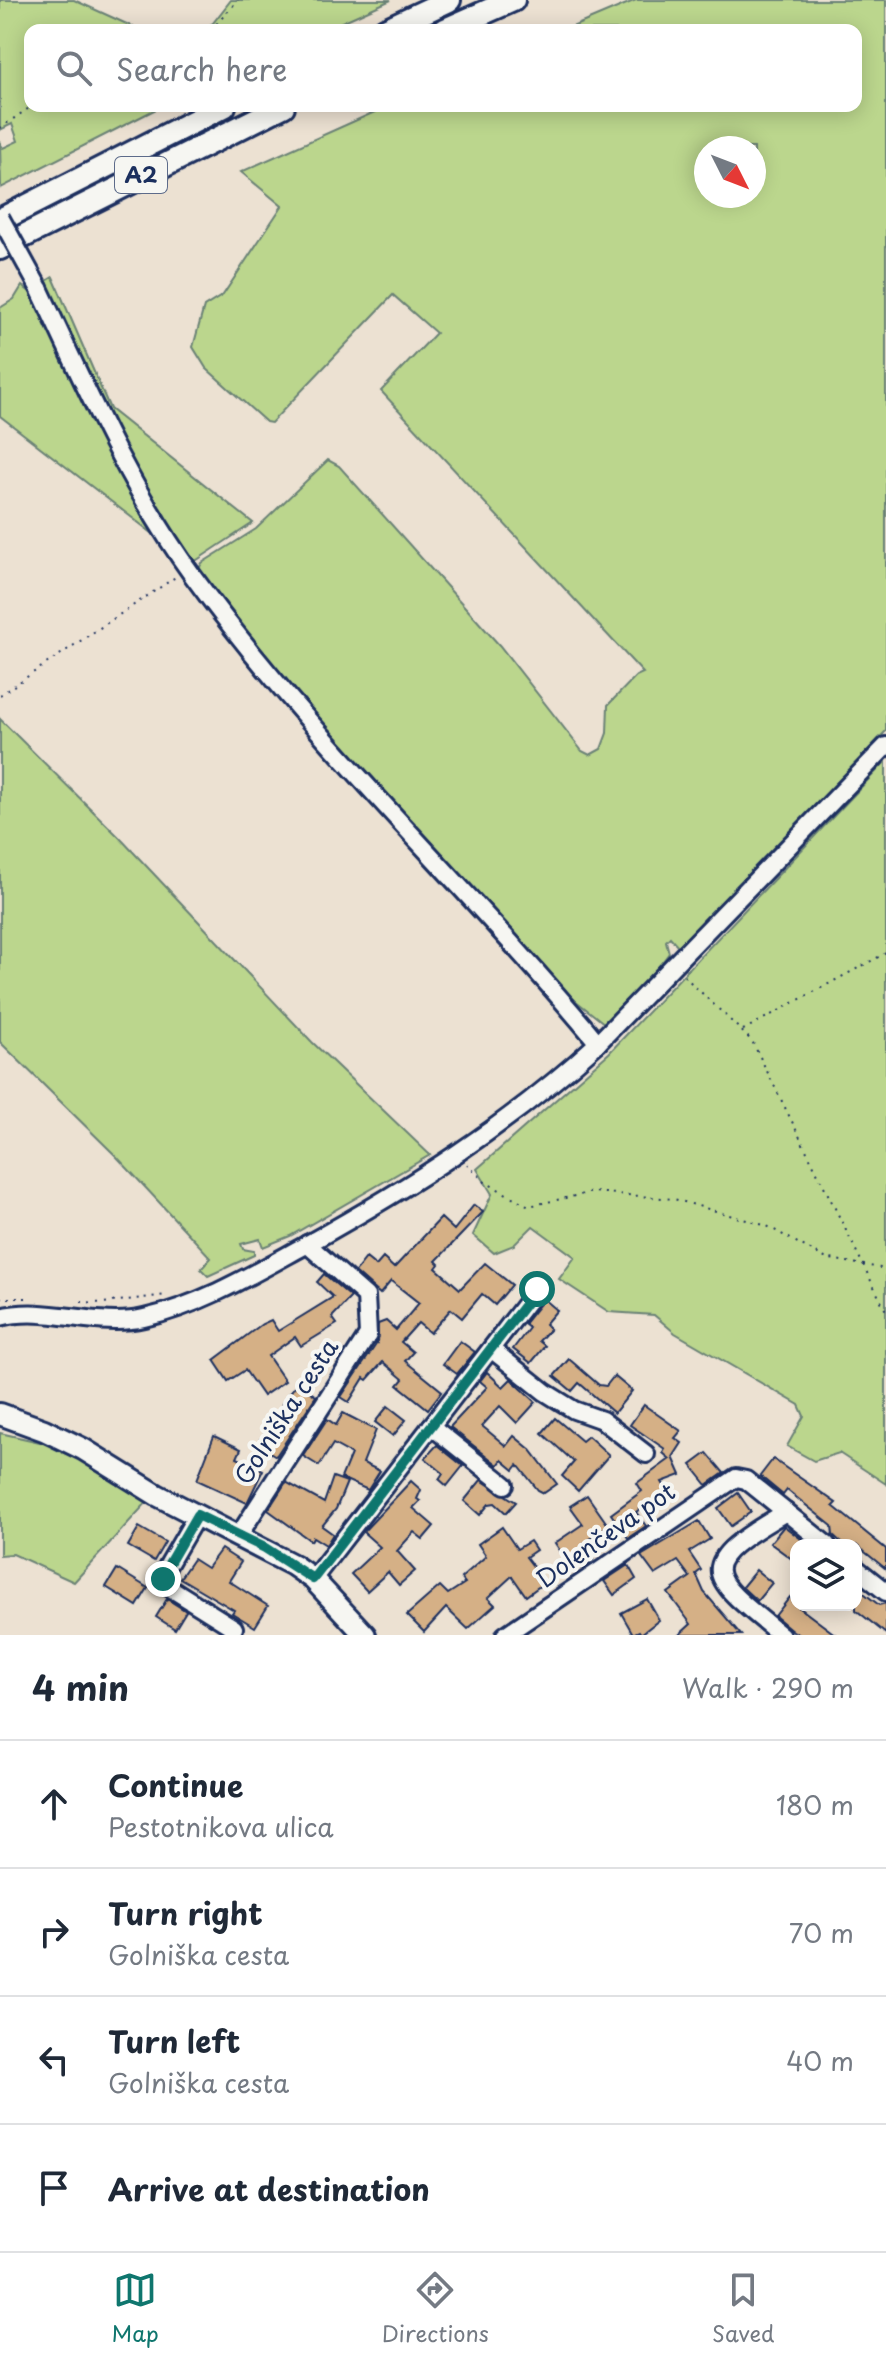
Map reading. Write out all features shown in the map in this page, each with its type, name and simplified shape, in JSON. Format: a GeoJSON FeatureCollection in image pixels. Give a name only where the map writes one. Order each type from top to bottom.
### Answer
{"type":"FeatureCollection","features":[{"type":"Feature","properties":{"kind":"highway"},"geometry":{"type":"LineString","coordinates":[[398,24],[449,0]]}},
{"type":"Feature","properties":{"kind":"highway"},"geometry":{"type":"LineString","coordinates":[[459,24],[513,0]]}},
{"type":"Feature","properties":{"kind":"highway","name":"A2"},"geometry":{"type":"LineString","coordinates":[[0,218],[212,112]]}},
{"type":"Feature","properties":{"kind":"highway","name":"A2"},"geometry":{"type":"LineString","coordinates":[[0,248],[271,112]]}},
{"type":"Feature","properties":{"kind":"main road"},"geometry":{"type":"LineString","coordinates":[[3,1416],[70,1443],[313,1579],[365,1635]]}},
{"type":"Feature","properties":{"kind":"street"},"geometry":{"type":"LineString","coordinates":[[0,218],[39,288],[110,438],[188,569],[271,677],[598,1043]]}},
{"type":"Feature","properties":{"kind":"street"},"geometry":{"type":"LineString","coordinates":[[0,1317],[37,1314],[113,1323],[182,1308],[307,1244],[457,1155],[552,1085],[598,1043],[886,746]]}},
{"type":"Feature","properties":{"kind":"street","name":"Golniška cesta"},"geometry":{"type":"LineString","coordinates":[[239,1535],[368,1335],[366,1296],[307,1244]]}},
{"type":"Feature","properties":{"kind":"street"},"geometry":{"type":"LineString","coordinates":[[313,1579],[537,1289]]}},
{"type":"Feature","properties":{"kind":"street"},"geometry":{"type":"LineString","coordinates":[[491,1349],[545,1392],[574,1410],[602,1420],[646,1454]]}},
{"type":"Feature","properties":{"kind":"street"},"geometry":{"type":"LineString","coordinates":[[431,1426],[505,1485]]}},
{"type":"Feature","properties":{"kind":"street","name":"Dolenčeva pot"},"geometry":{"type":"LineString","coordinates":[[505,1635],[736,1478],[746,1480],[786,1512]]}},
{"type":"Feature","properties":{"kind":"street"},"geometry":{"type":"LineString","coordinates":[[781,1635],[728,1592],[717,1574],[717,1567],[730,1546],[786,1512],[820,1539]]}},
{"type":"Feature","properties":{"kind":"street"},"geometry":{"type":"LineString","coordinates":[[197,1515],[164,1572],[164,1584],[234,1628]]}},
{"type":"Feature","properties":{"kind":"street"},"geometry":{"type":"LineString","coordinates":[[862,1573],[886,1592]]}},
{"type":"Feature","properties":{"kind":"path"},"geometry":{"type":"LineString","coordinates":[[216,24],[238,0]]}},
{"type":"Feature","properties":{"kind":"path"},"geometry":{"type":"LineString","coordinates":[[0,128],[24,112]]}},
{"type":"Feature","properties":{"kind":"path"},"geometry":{"type":"LineString","coordinates":[[0,695],[188,569]]}},
{"type":"Feature","properties":{"kind":"path"},"geometry":{"type":"LineString","coordinates":[[742,1031],[886,953]]}},
{"type":"Feature","properties":{"kind":"path"},"geometry":{"type":"LineString","coordinates":[[674,966],[752,1041],[802,1135],[886,1311]]}},
{"type":"Feature","properties":{"kind":"path"},"geometry":{"type":"LineString","coordinates":[[457,1155],[485,1182],[529,1206],[593,1192],[674,1199],[767,1226],[808,1251],[865,1267],[886,1269]]}},
{"type":"Feature","properties":{"kind":"path"},"geometry":{"type":"LineString","coordinates":[[70,1301],[103,1303],[168,1295]]}},
{"type":"Feature","properties":{"kind":"path"},"geometry":{"type":"LineString","coordinates":[[0,1298],[29,1298]]}},
{"type":"Feature","properties":{"kind":"green space"},"geometry":{"type":"Polygon","coordinates":[[[0,0],[74,0],[127,24],[24,24],[24,112],[150,112],[1,188],[0,143],[3,148],[18,141],[12,124],[0,130],[0,0]]]}},
{"type":"Feature","properties":{"kind":"green space"},"geometry":{"type":"Polygon","coordinates":[[[231,0],[391,0],[337,24],[213,23],[231,0]]]}},
{"type":"Feature","properties":{"kind":"green space"},"geometry":{"type":"Polygon","coordinates":[[[636,0],[886,0],[886,731],[697,930],[678,946],[670,937],[666,941],[669,953],[644,986],[605,1024],[566,993],[412,823],[369,783],[196,574],[202,563],[256,529],[328,460],[339,466],[500,646],[582,751],[590,755],[601,749],[607,733],[608,705],[636,676],[643,673],[381,391],[436,333],[393,295],[271,423],[266,422],[206,368],[193,347],[204,307],[223,295],[282,206],[241,172],[375,112],[862,112],[862,24],[579,24],[636,0]]]}},
{"type":"Feature","properties":{"kind":"green space"},"geometry":{"type":"Polygon","coordinates":[[[53,277],[110,409],[253,523],[194,562],[189,561],[162,524],[68,337],[45,282],[53,277]]]}},
{"type":"Feature","properties":{"kind":"green space"},"geometry":{"type":"Polygon","coordinates":[[[22,286],[30,292],[161,540],[0,416],[0,308],[14,299],[22,286]]]}},
{"type":"Feature","properties":{"kind":"green space"},"geometry":{"type":"Polygon","coordinates":[[[0,719],[119,837],[312,1042],[430,1155],[290,1236],[263,1247],[260,1239],[241,1244],[243,1249],[254,1251],[254,1255],[208,1276],[201,1269],[211,1258],[117,1157],[0,1042],[0,719]]]}},
{"type":"Feature","properties":{"kind":"green space"},"geometry":{"type":"Polygon","coordinates":[[[886,761],[886,1484],[839,1453],[814,1461],[787,1446],[804,1416],[799,1405],[675,1333],[654,1315],[609,1312],[559,1279],[575,1257],[533,1226],[514,1245],[494,1253],[473,1235],[492,1194],[477,1169],[609,1053],[886,761]]]}},
{"type":"Feature","properties":{"kind":"green space"},"geometry":{"type":"Polygon","coordinates":[[[0,1433],[53,1445],[149,1500],[74,1582],[13,1554],[0,1555],[0,1433]]]}},
{"type":"Feature","properties":{"kind":"building"},"geometry":{"type":"Polygon","coordinates":[[[474,1205],[483,1212],[436,1261],[439,1264],[436,1268],[460,1289],[485,1263],[512,1285],[495,1305],[482,1294],[462,1318],[451,1309],[430,1333],[418,1323],[401,1342],[413,1352],[405,1361],[442,1391],[428,1409],[398,1385],[403,1379],[383,1362],[367,1380],[364,1378],[349,1402],[341,1397],[377,1343],[378,1324],[386,1321],[396,1330],[419,1303],[391,1281],[380,1294],[355,1272],[366,1258],[376,1266],[383,1258],[394,1268],[441,1218],[454,1230],[474,1205]]]}},
{"type":"Feature","properties":{"kind":"building"},"geometry":{"type":"Polygon","coordinates":[[[324,1274],[351,1297],[332,1317],[337,1324],[301,1346],[295,1337],[268,1356],[285,1381],[263,1396],[245,1370],[228,1381],[214,1360],[262,1324],[271,1320],[278,1331],[333,1297],[317,1282],[324,1274]]]}},
{"type":"Feature","properties":{"kind":"building"},"geometry":{"type":"Polygon","coordinates":[[[544,1299],[557,1310],[545,1324],[550,1329],[539,1341],[545,1346],[531,1363],[513,1349],[529,1328],[524,1324],[544,1299]]]}},
{"type":"Feature","properties":{"kind":"building"},"geometry":{"type":"Polygon","coordinates":[[[460,1341],[475,1352],[457,1374],[443,1364],[460,1341]]]}},
{"type":"Feature","properties":{"kind":"building"},"geometry":{"type":"Polygon","coordinates":[[[569,1359],[599,1385],[606,1386],[614,1376],[632,1391],[614,1413],[579,1383],[572,1391],[554,1376],[569,1359]]]}},
{"type":"Feature","properties":{"kind":"building"},"geometry":{"type":"Polygon","coordinates":[[[487,1372],[503,1387],[511,1379],[536,1402],[517,1423],[500,1406],[482,1426],[506,1446],[514,1436],[531,1450],[557,1484],[544,1493],[518,1465],[514,1470],[502,1460],[498,1465],[450,1427],[487,1387],[480,1381],[487,1372]]]}},
{"type":"Feature","properties":{"kind":"building"},"geometry":{"type":"Polygon","coordinates":[[[297,1383],[316,1396],[276,1456],[257,1444],[264,1434],[269,1437],[289,1408],[282,1404],[297,1383]]]}},
{"type":"Feature","properties":{"kind":"building"},"geometry":{"type":"Polygon","coordinates":[[[644,1405],[681,1431],[675,1438],[682,1443],[673,1457],[681,1475],[662,1482],[667,1490],[636,1512],[646,1526],[628,1538],[611,1514],[642,1491],[637,1483],[670,1459],[663,1453],[665,1449],[630,1425],[644,1405]]]}},
{"type":"Feature","properties":{"kind":"building"},"geometry":{"type":"Polygon","coordinates":[[[388,1406],[406,1420],[393,1436],[375,1422],[388,1406]]]}},
{"type":"Feature","properties":{"kind":"building"},"geometry":{"type":"Polygon","coordinates":[[[343,1413],[376,1430],[363,1463],[380,1471],[368,1490],[341,1478],[351,1454],[333,1444],[319,1466],[303,1456],[327,1419],[336,1425],[343,1413]]]}},
{"type":"Feature","properties":{"kind":"building"},"geometry":{"type":"Polygon","coordinates":[[[555,1418],[582,1441],[588,1436],[609,1455],[578,1491],[562,1476],[574,1462],[542,1433],[555,1418]]]}},
{"type":"Feature","properties":{"kind":"building"},"geometry":{"type":"Polygon","coordinates":[[[214,1436],[241,1449],[237,1458],[263,1470],[247,1503],[197,1480],[214,1436]]]}},
{"type":"Feature","properties":{"kind":"building"},"geometry":{"type":"Polygon","coordinates":[[[437,1445],[463,1466],[447,1486],[439,1479],[443,1473],[425,1458],[437,1445]]]}},
{"type":"Feature","properties":{"kind":"building"},"geometry":{"type":"Polygon","coordinates":[[[707,1453],[724,1473],[707,1485],[691,1465],[707,1453]]]}},
{"type":"Feature","properties":{"kind":"building"},"geometry":{"type":"Polygon","coordinates":[[[773,1459],[836,1503],[833,1506],[886,1549],[886,1569],[862,1550],[862,1539],[837,1539],[833,1535],[832,1526],[787,1490],[783,1495],[760,1476],[773,1459]]]}},
{"type":"Feature","properties":{"kind":"building"},"geometry":{"type":"Polygon","coordinates":[[[333,1477],[347,1482],[336,1509],[322,1526],[333,1534],[326,1545],[313,1537],[311,1541],[268,1510],[286,1482],[324,1503],[333,1477]]]}},
{"type":"Feature","properties":{"kind":"building"},"geometry":{"type":"Polygon","coordinates":[[[481,1480],[516,1502],[506,1513],[495,1503],[489,1504],[480,1515],[464,1501],[481,1480]]]}},
{"type":"Feature","properties":{"kind":"building"},"geometry":{"type":"Polygon","coordinates":[[[411,1481],[421,1490],[417,1499],[420,1501],[413,1508],[434,1526],[423,1539],[414,1532],[397,1551],[415,1571],[399,1585],[388,1572],[367,1591],[351,1574],[380,1547],[363,1532],[411,1481]]]}},
{"type":"Feature","properties":{"kind":"building"},"geometry":{"type":"Polygon","coordinates":[[[738,1493],[751,1512],[731,1526],[718,1508],[738,1493]]]}},
{"type":"Feature","properties":{"kind":"building"},"geometry":{"type":"Polygon","coordinates":[[[587,1495],[608,1525],[584,1544],[593,1560],[583,1568],[574,1560],[569,1564],[555,1543],[583,1524],[570,1506],[587,1495]]]}},
{"type":"Feature","properties":{"kind":"building"},"geometry":{"type":"Polygon","coordinates":[[[699,1521],[710,1539],[689,1552],[701,1570],[696,1574],[704,1592],[741,1635],[679,1635],[691,1624],[668,1593],[690,1577],[678,1561],[655,1575],[641,1556],[699,1521]]]}},
{"type":"Feature","properties":{"kind":"building"},"geometry":{"type":"Polygon","coordinates":[[[784,1526],[801,1539],[790,1539],[790,1558],[770,1543],[784,1526]]]}},
{"type":"Feature","properties":{"kind":"building"},"geometry":{"type":"Polygon","coordinates":[[[139,1527],[165,1542],[154,1561],[128,1546],[139,1527]]]}},
{"type":"Feature","properties":{"kind":"building"},"geometry":{"type":"Polygon","coordinates":[[[502,1527],[517,1549],[530,1541],[536,1550],[526,1557],[545,1582],[526,1596],[512,1576],[488,1598],[495,1605],[468,1629],[446,1608],[424,1632],[407,1615],[440,1586],[448,1594],[465,1583],[461,1578],[486,1556],[478,1544],[502,1527]]]}},
{"type":"Feature","properties":{"kind":"building"},"geometry":{"type":"Polygon","coordinates":[[[221,1549],[241,1562],[229,1581],[268,1606],[255,1627],[232,1613],[234,1610],[180,1578],[193,1559],[207,1568],[221,1549]]]}},
{"type":"Feature","properties":{"kind":"building"},"geometry":{"type":"Polygon","coordinates":[[[628,1565],[636,1579],[614,1595],[604,1581],[628,1565]]]}},
{"type":"Feature","properties":{"kind":"building"},"geometry":{"type":"Polygon","coordinates":[[[117,1569],[148,1588],[137,1606],[106,1587],[117,1569]]]}},
{"type":"Feature","properties":{"kind":"building"},"geometry":{"type":"Polygon","coordinates":[[[756,1570],[772,1583],[757,1601],[742,1587],[756,1570]]]}},
{"type":"Feature","properties":{"kind":"building"},"geometry":{"type":"Polygon","coordinates":[[[862,1592],[879,1605],[886,1603],[886,1634],[857,1611],[862,1611],[862,1592]]]}},
{"type":"Feature","properties":{"kind":"building"},"geometry":{"type":"Polygon","coordinates":[[[790,1597],[790,1611],[804,1611],[836,1635],[800,1635],[775,1616],[790,1597]]]}},
{"type":"Feature","properties":{"kind":"building"},"geometry":{"type":"Polygon","coordinates":[[[167,1599],[186,1611],[175,1629],[156,1617],[167,1599]]]}},
{"type":"Feature","properties":{"kind":"building"},"geometry":{"type":"Polygon","coordinates":[[[647,1599],[659,1620],[641,1634],[639,1631],[633,1634],[621,1613],[647,1599]]]}},
{"type":"Feature","properties":{"kind":"route"},"geometry":{"type":"LineString","coordinates":[[163,1579],[164,1572],[197,1515],[265,1548],[313,1579],[537,1289]]}}]}
